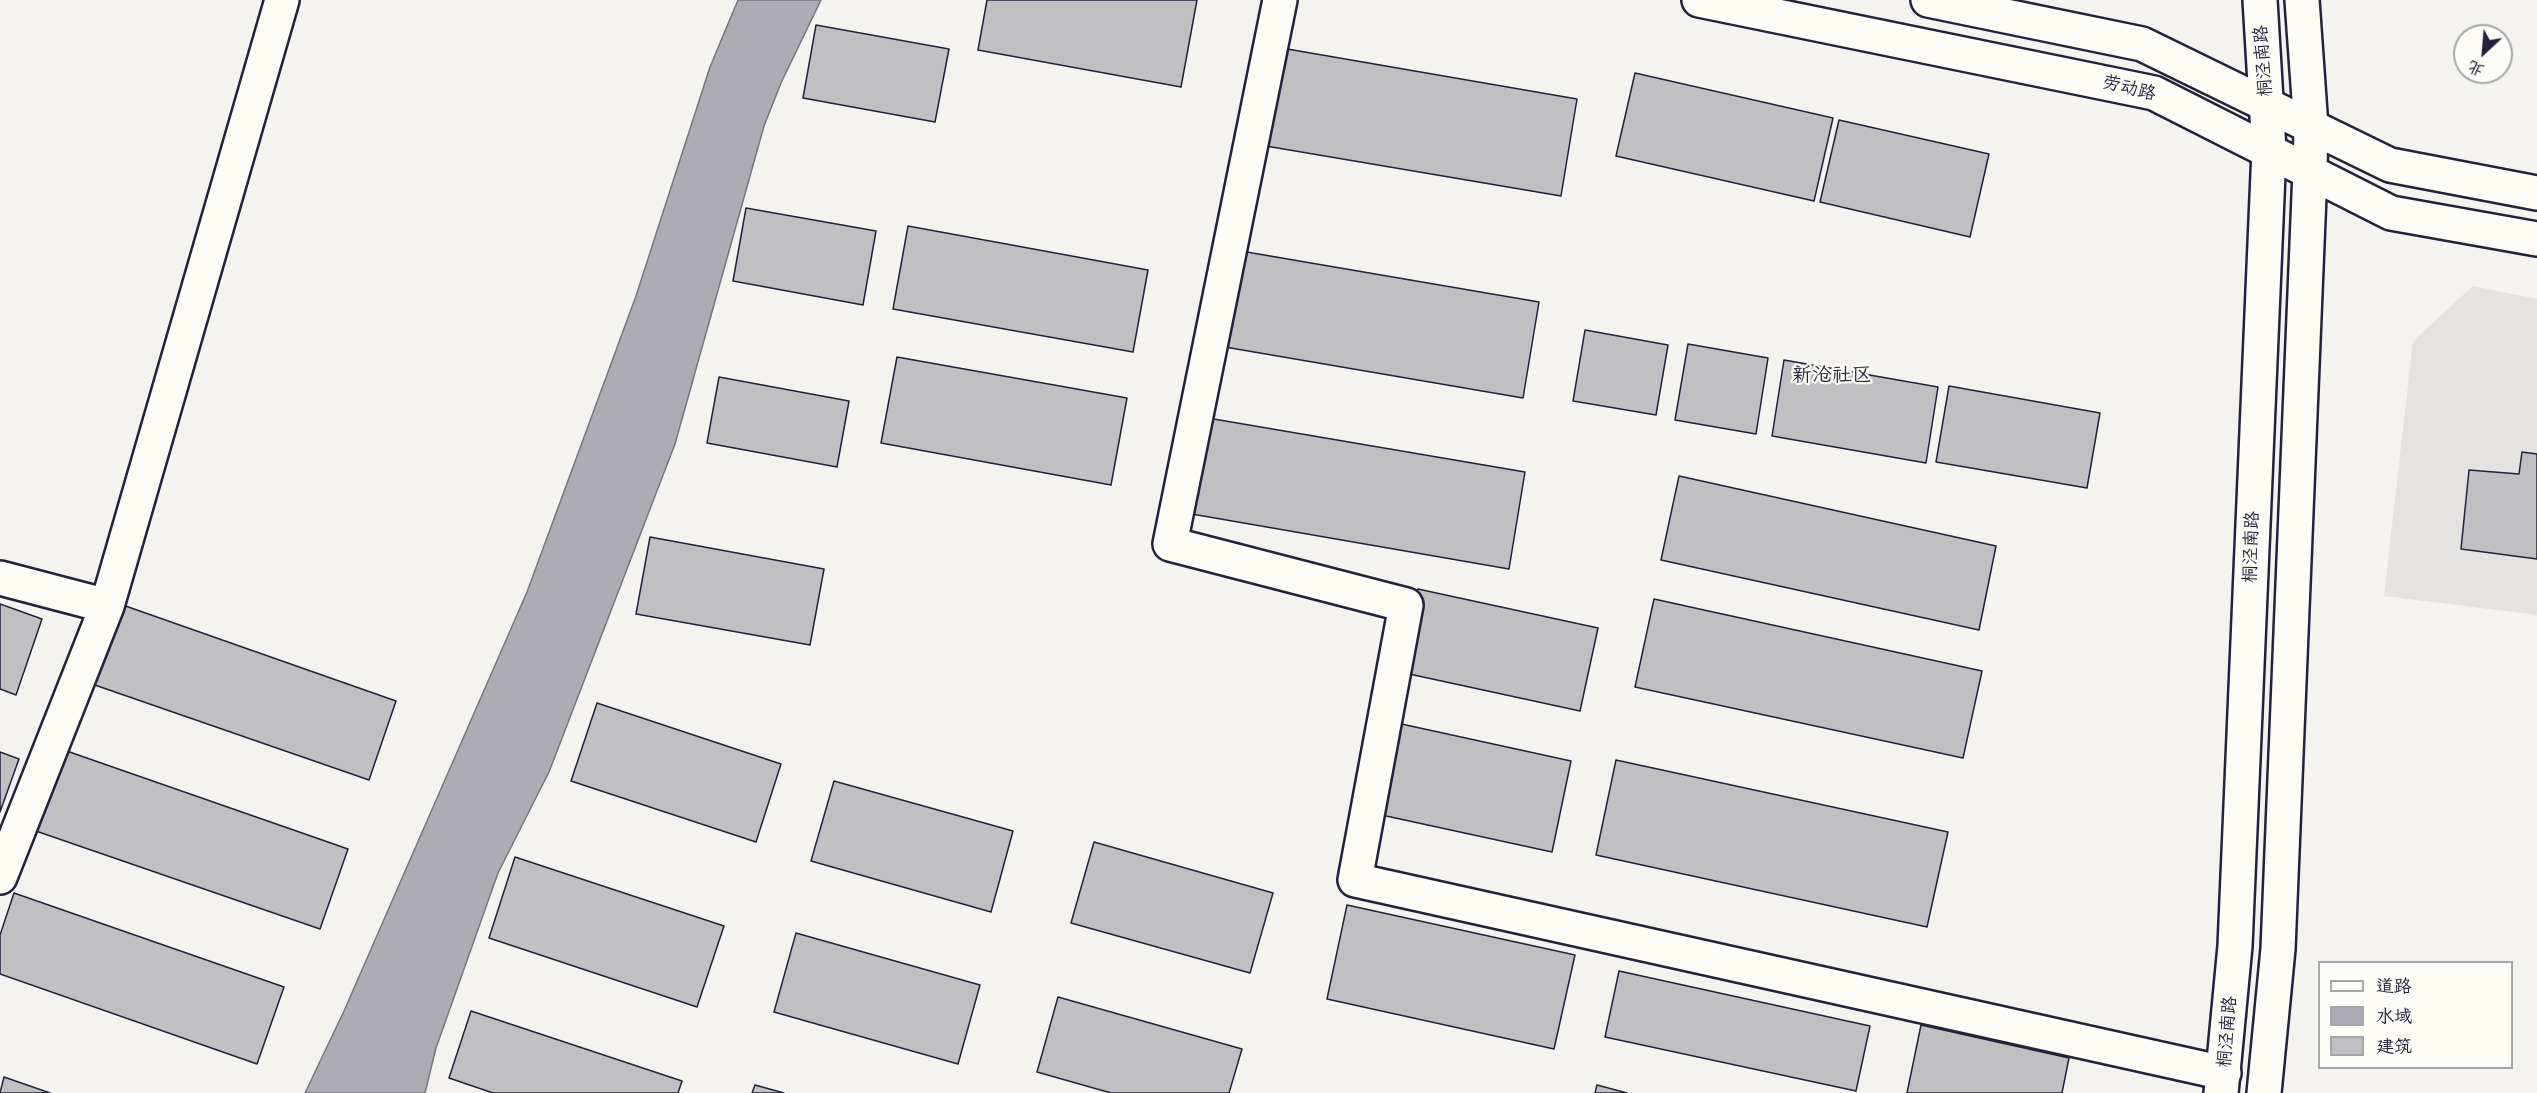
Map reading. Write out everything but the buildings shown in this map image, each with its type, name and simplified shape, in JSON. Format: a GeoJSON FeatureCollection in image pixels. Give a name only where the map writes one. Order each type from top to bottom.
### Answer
{"type":"FeatureCollection","features":[{"type":"Feature","properties":{"kind":"main road"},"geometry":{"type":"LineString","coordinates":[[0,877],[107,606],[282,0]]}},
{"type":"Feature","properties":{"kind":"main road"},"geometry":{"type":"LineString","coordinates":[[1280,0],[1170,544],[1406,605],[1355,879],[2223,1083]]}},
{"type":"Feature","properties":{"kind":"main road","name":"劳动路"},"geometry":{"type":"LineString","coordinates":[[1699,0],[2154,93],[2391,213],[2537,239]]}},
{"type":"Feature","properties":{"kind":"main road"},"geometry":{"type":"LineString","coordinates":[[1928,0],[2142,44],[2390,165],[2537,193]]}},
{"type":"Feature","properties":{"kind":"main road","name":"桐泾南路"},"geometry":{"type":"LineString","coordinates":[[2223,1083],[2235,946],[2269,150],[2260,0]]}},
{"type":"Feature","properties":{"kind":"main road"},"geometry":{"type":"LineString","coordinates":[[2264,1093],[2278,937],[2310,171],[2311,127],[2302,0]]}},
{"type":"Feature","properties":{"kind":"main road"},"geometry":{"type":"LineString","coordinates":[[0,578],[107,606]]}},
{"type":"Feature","properties":{"kind":"shaded area"},"geometry":{"type":"Polygon","coordinates":[[[2473,286],[2537,299],[2537,615],[2384,596],[2413,341],[2473,286]]]}},
{"type":"Feature","properties":{"kind":"water"},"geometry":{"type":"Polygon","coordinates":[[[738,0],[821,0],[781,83],[764,126],[675,444],[549,772],[498,873],[436,1048],[425,1093],[305,1093],[344,1011],[527,592],[636,296],[710,67],[738,0]]]}},
{"type":"Feature","properties":{"kind":"district","name":"新沧社区"},"geometry":{"type":"Point","coordinates":[1832,376]}}]}
